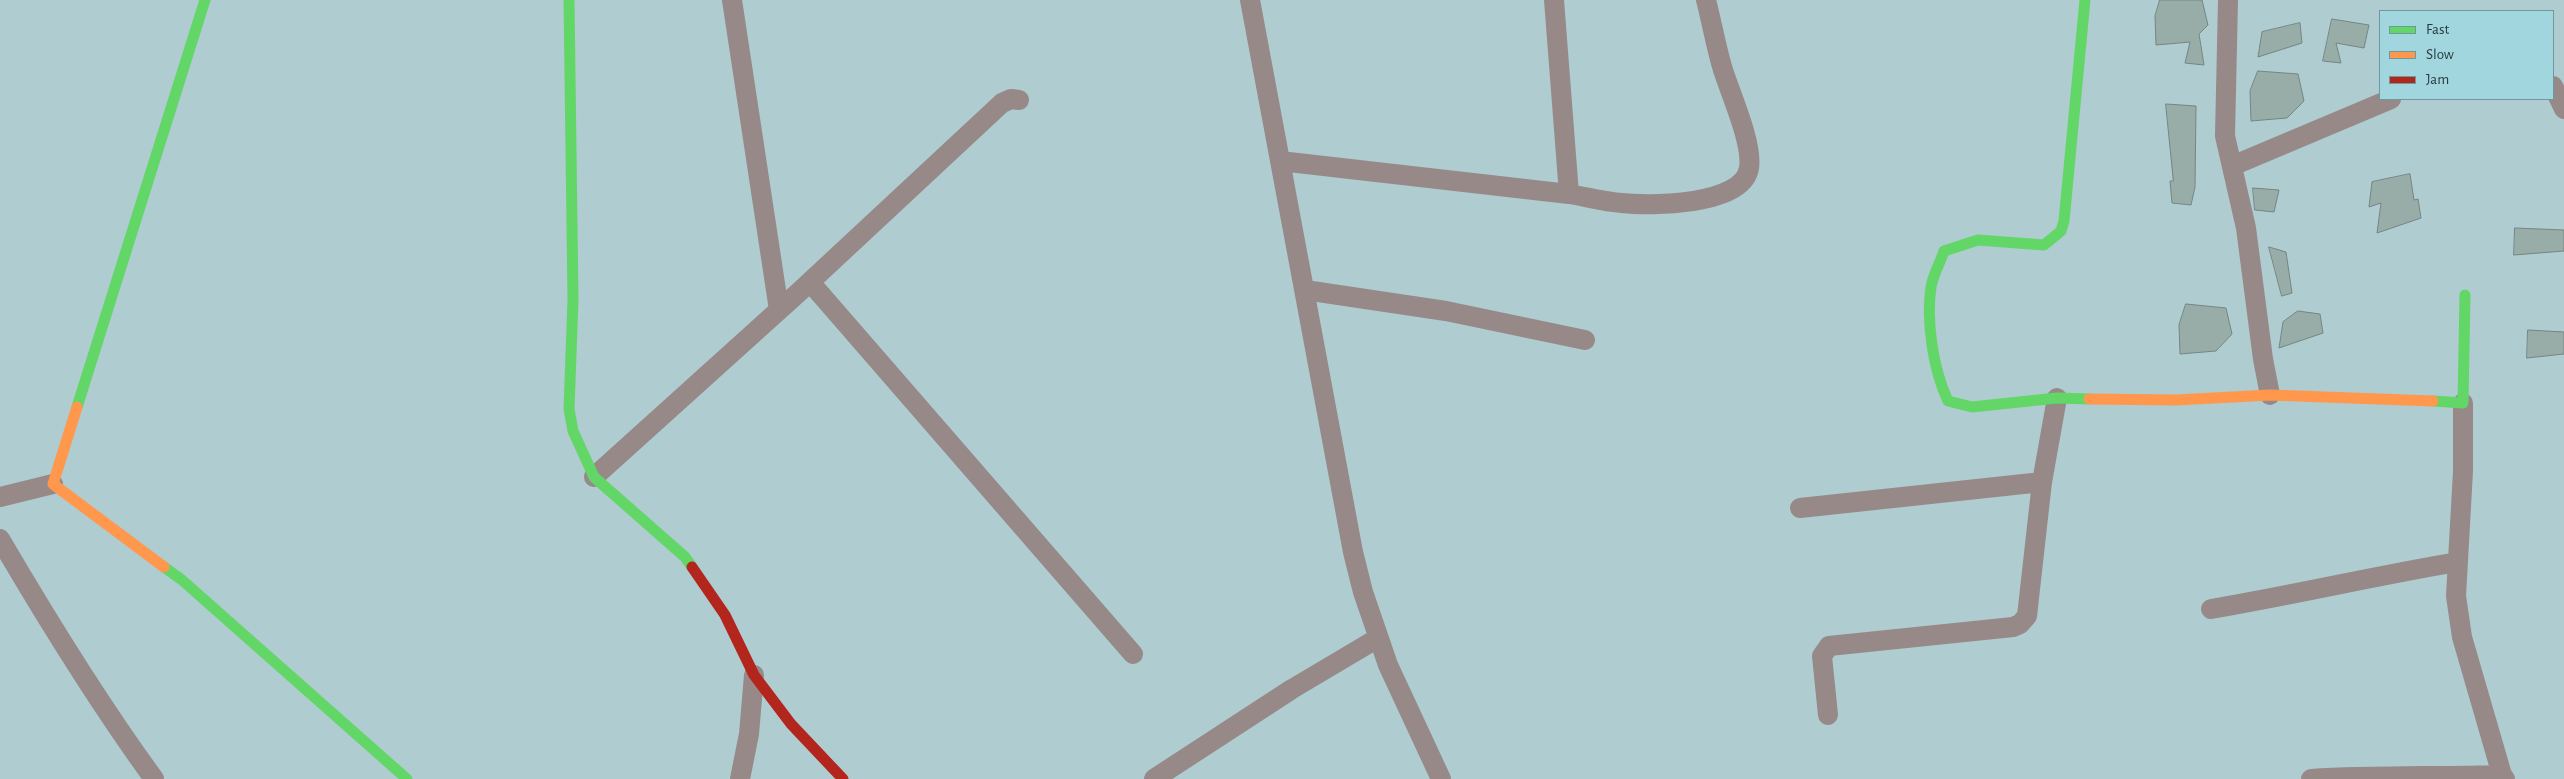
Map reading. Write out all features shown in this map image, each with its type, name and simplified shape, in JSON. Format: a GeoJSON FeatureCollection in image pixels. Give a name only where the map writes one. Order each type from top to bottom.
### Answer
{"type":"FeatureCollection","features":[{"type":"Feature","properties":{"kind":"street"},"geometry":{"type":"LineString","coordinates":[[53,484],[204,0]]}},
{"type":"Feature","properties":{"kind":"street"},"geometry":{"type":"LineString","coordinates":[[568,0],[573,300],[569,409],[573,431],[594,477],[685,557],[725,616],[754,675],[791,724],[843,779]]}},
{"type":"Feature","properties":{"kind":"street"},"geometry":{"type":"LineString","coordinates":[[732,0],[779,310]]}},
{"type":"Feature","properties":{"kind":"street"},"geometry":{"type":"LineString","coordinates":[[1250,0],[1353,552],[1378,638],[1441,779]]}},
{"type":"Feature","properties":{"kind":"street"},"geometry":{"type":"LineString","coordinates":[[1554,0],[1569,194]]}},
{"type":"Feature","properties":{"kind":"street"},"geometry":{"type":"LineString","coordinates":[[1280,161],[1569,194],[1621,203],[1666,204],[1714,197],[1729,192],[1746,176],[1749,168],[1746,140],[1723,69],[1706,0]]}},
{"type":"Feature","properties":{"kind":"street"},"geometry":{"type":"LineString","coordinates":[[2085,0],[2064,221],[2061,231],[2044,245],[1978,240],[1944,251],[1931,288],[1933,334],[1939,382],[1948,401],[1972,407],[2057,398],[2176,400],[2270,395],[2360,397],[2463,403]]}},
{"type":"Feature","properties":{"kind":"street"},"geometry":{"type":"LineString","coordinates":[[2228,0],[2225,136],[2246,228],[2263,359],[2270,395]]}},
{"type":"Feature","properties":{"kind":"street"},"geometry":{"type":"LineString","coordinates":[[2554,88],[2564,108]]}},
{"type":"Feature","properties":{"kind":"street"},"geometry":{"type":"LineString","coordinates":[[594,477],[810,282],[1002,104],[1011,99],[1019,100]]}},
{"type":"Feature","properties":{"kind":"street"},"geometry":{"type":"LineString","coordinates":[[2232,166],[2389,100]]}},
{"type":"Feature","properties":{"kind":"street"},"geometry":{"type":"LineString","coordinates":[[810,282],[1133,654]]}},
{"type":"Feature","properties":{"kind":"street"},"geometry":{"type":"LineString","coordinates":[[1305,290],[1446,310],[1585,340]]}},
{"type":"Feature","properties":{"kind":"street"},"geometry":{"type":"LineString","coordinates":[[2311,779],[2362,776],[2422,778],[2504,777],[2462,637],[2456,596],[2463,471],[2465,295]]}},
{"type":"Feature","properties":{"kind":"street"},"geometry":{"type":"LineString","coordinates":[[1828,715],[1822,656],[1829,646],[2013,627],[2020,624],[2027,616],[2042,482],[2057,398]]}},
{"type":"Feature","properties":{"kind":"street"},"geometry":{"type":"LineString","coordinates":[[1800,508],[2042,482]]}},
{"type":"Feature","properties":{"kind":"street"},"geometry":{"type":"LineString","coordinates":[[0,497],[53,484]]}},
{"type":"Feature","properties":{"kind":"street"},"geometry":{"type":"LineString","coordinates":[[53,484],[130,544],[182,580],[407,779]]}},
{"type":"Feature","properties":{"kind":"street"},"geometry":{"type":"LineString","coordinates":[[0,539],[48,620],[124,737],[154,779]]}},
{"type":"Feature","properties":{"kind":"street"},"geometry":{"type":"LineString","coordinates":[[2210,610],[2307,593],[2372,576],[2458,562]]}},
{"type":"Feature","properties":{"kind":"street"},"geometry":{"type":"LineString","coordinates":[[1154,779],[1292,689],[1378,638]]}},
{"type":"Feature","properties":{"kind":"street"},"geometry":{"type":"LineString","coordinates":[[740,779],[749,734],[754,675]]}},
{"type":"Feature","properties":{"kind":"building"},"geometry":{"type":"Polygon","coordinates":[[[2160,0],[2202,0],[2208,25],[2199,34],[2204,65],[2185,63],[2190,42],[2156,45],[2155,16],[2160,0]]]}},
{"type":"Feature","properties":{"kind":"building"},"geometry":{"type":"Polygon","coordinates":[[[2332,19],[2369,25],[2364,48],[2336,43],[2341,63],[2323,61],[2332,19]]]}},
{"type":"Feature","properties":{"kind":"building"},"geometry":{"type":"Polygon","coordinates":[[[2300,23],[2302,43],[2258,57],[2262,32],[2300,23]]]}},
{"type":"Feature","properties":{"kind":"building"},"geometry":{"type":"Polygon","coordinates":[[[2258,71],[2298,74],[2304,101],[2287,118],[2251,121],[2250,91],[2258,71]]]}},
{"type":"Feature","properties":{"kind":"building"},"geometry":{"type":"Polygon","coordinates":[[[2166,104],[2196,106],[2195,187],[2191,205],[2172,203],[2170,181],[2173,181],[2166,104]]]}},
{"type":"Feature","properties":{"kind":"building"},"geometry":{"type":"Polygon","coordinates":[[[2410,174],[2414,200],[2418,199],[2421,218],[2377,233],[2381,203],[2369,207],[2372,182],[2410,174]]]}},
{"type":"Feature","properties":{"kind":"building"},"geometry":{"type":"Polygon","coordinates":[[[2253,188],[2279,190],[2274,212],[2255,210],[2253,188]]]}},
{"type":"Feature","properties":{"kind":"building"},"geometry":{"type":"Polygon","coordinates":[[[2515,228],[2564,230],[2564,251],[2514,255],[2515,228]]]}},
{"type":"Feature","properties":{"kind":"building"},"geometry":{"type":"Polygon","coordinates":[[[2269,247],[2286,252],[2292,293],[2282,296],[2269,247]]]}},
{"type":"Feature","properties":{"kind":"building"},"geometry":{"type":"Polygon","coordinates":[[[2186,304],[2226,308],[2232,334],[2216,351],[2180,354],[2179,325],[2186,304]]]}},
{"type":"Feature","properties":{"kind":"building"},"geometry":{"type":"Polygon","coordinates":[[[2298,311],[2320,314],[2323,333],[2279,348],[2283,322],[2298,311]]]}},
{"type":"Feature","properties":{"kind":"building"},"geometry":{"type":"Polygon","coordinates":[[[2528,330],[2564,332],[2564,354],[2527,358],[2528,330]]]}},
{"type":"Feature","properties":{"kind":"traffic: fast"},"geometry":{"type":"LineString","coordinates":[[77,407],[205,0]]}},
{"type":"Feature","properties":{"kind":"traffic: fast"},"geometry":{"type":"LineString","coordinates":[[569,0],[573,300],[569,409],[573,431],[594,477],[685,557],[692,567]]}},
{"type":"Feature","properties":{"kind":"traffic: fast"},"geometry":{"type":"LineString","coordinates":[[2085,0],[2064,221],[2061,231],[2044,245],[1978,240],[1944,251],[1932,282],[1929,315],[1938,375],[1948,401],[1972,407],[2057,398],[2089,399]]}},
{"type":"Feature","properties":{"kind":"traffic: fast"},"geometry":{"type":"LineString","coordinates":[[2433,401],[2463,403],[2465,295]]}},
{"type":"Feature","properties":{"kind":"traffic: fast"},"geometry":{"type":"LineString","coordinates":[[164,567],[182,580],[407,779]]}},
{"type":"Feature","properties":{"kind":"traffic: slow"},"geometry":{"type":"LineString","coordinates":[[2089,399],[2176,400],[2270,395],[2433,401]]}},
{"type":"Feature","properties":{"kind":"traffic: slow"},"geometry":{"type":"LineString","coordinates":[[77,407],[53,484],[164,567]]}},
{"type":"Feature","properties":{"kind":"traffic: jam"},"geometry":{"type":"LineString","coordinates":[[692,567],[725,615],[754,675],[791,724],[843,779]]}}]}
